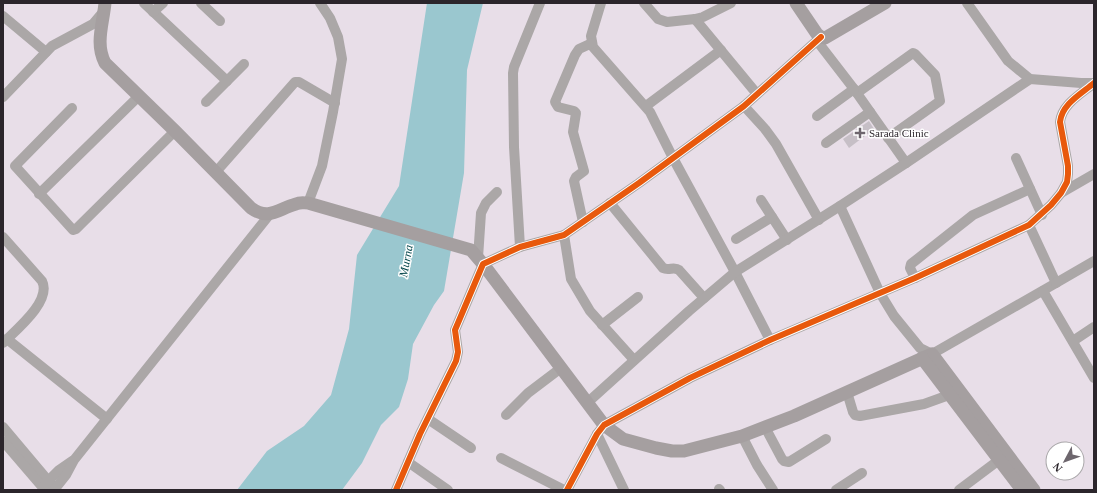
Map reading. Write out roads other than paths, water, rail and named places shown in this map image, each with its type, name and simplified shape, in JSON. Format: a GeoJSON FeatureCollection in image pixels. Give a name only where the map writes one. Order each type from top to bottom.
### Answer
{"type":"FeatureCollection","features":[{"type":"Feature","properties":{"kind":"main road"},"geometry":{"type":"LineString","coordinates":[[796,3],[819,39],[830,36],[885,3]]}},
{"type":"Feature","properties":{"kind":"main road"},"geometry":{"type":"LineString","coordinates":[[105,7],[99,46],[105,63],[251,208],[263,214],[270,214],[297,203],[308,203],[347,214],[478,257],[587,403],[601,430],[623,439],[672,451],[684,451],[742,436],[765,427],[847,392],[925,353]]}},
{"type":"Feature","properties":{"kind":"main road"},"geometry":{"type":"LineString","coordinates":[[925,353],[949,395],[1022,490]]}},
{"type":"Feature","properties":{"kind":"main road"},"geometry":{"type":"LineString","coordinates":[[925,353],[1034,490]]}},
{"type":"Feature","properties":{"kind":"street"},"geometry":{"type":"LineString","coordinates":[[144,3],[226,81]]}},
{"type":"Feature","properties":{"kind":"street"},"geometry":{"type":"LineString","coordinates":[[153,12],[163,3]]}},
{"type":"Feature","properties":{"kind":"street"},"geometry":{"type":"LineString","coordinates":[[201,3],[220,21]]}},
{"type":"Feature","properties":{"kind":"street"},"geometry":{"type":"LineString","coordinates":[[308,203],[322,166],[335,103],[342,59],[341,49],[330,18],[320,3]]}},
{"type":"Feature","properties":{"kind":"street"},"geometry":{"type":"LineString","coordinates":[[520,247],[514,147],[513,73],[540,3]]}},
{"type":"Feature","properties":{"kind":"street"},"geometry":{"type":"LineString","coordinates":[[601,3],[592,31],[593,47],[650,112],[770,340]]}},
{"type":"Feature","properties":{"kind":"street"},"geometry":{"type":"LineString","coordinates":[[644,3],[662,21],[667,22],[703,17],[731,3]]}},
{"type":"Feature","properties":{"kind":"street"},"geometry":{"type":"LineString","coordinates":[[967,3],[1008,61],[1030,79],[1094,83]]}},
{"type":"Feature","properties":{"kind":"street"},"geometry":{"type":"LineString","coordinates":[[3,97],[46,52],[60,42],[93,24],[105,7]]}},
{"type":"Feature","properties":{"kind":"street"},"geometry":{"type":"LineString","coordinates":[[3,16],[46,52]]}},
{"type":"Feature","properties":{"kind":"street"},"geometry":{"type":"LineString","coordinates":[[695,19],[757,94]]}},
{"type":"Feature","properties":{"kind":"street"},"geometry":{"type":"LineString","coordinates":[[478,257],[564,235],[744,106],[819,39],[906,163]]}},
{"type":"Feature","properties":{"kind":"street"},"geometry":{"type":"LineString","coordinates":[[583,222],[574,182],[576,178],[584,171],[573,132],[576,113],[574,111],[558,107],[555,102],[575,55],[579,49],[592,42]]}},
{"type":"Feature","properties":{"kind":"street"},"geometry":{"type":"LineString","coordinates":[[646,106],[720,50]]}},
{"type":"Feature","properties":{"kind":"street"},"geometry":{"type":"LineString","coordinates":[[817,116],[913,53],[935,75],[940,101],[888,138]]}},
{"type":"Feature","properties":{"kind":"street"},"geometry":{"type":"LineString","coordinates":[[206,102],[244,64]]}},
{"type":"Feature","properties":{"kind":"street"},"geometry":{"type":"LineString","coordinates":[[587,403],[735,272],[819,220],[1030,79]]}},
{"type":"Feature","properties":{"kind":"street"},"geometry":{"type":"LineString","coordinates":[[215,173],[295,82],[299,82],[335,103]]}},
{"type":"Feature","properties":{"kind":"street"},"geometry":{"type":"LineString","coordinates":[[567,490],[601,430],[690,378],[770,340],[915,278],[1029,225],[1042,215],[1061,193],[1067,182],[1068,166],[1060,115],[1067,106],[1094,83]]}},
{"type":"Feature","properties":{"kind":"street"},"geometry":{"type":"LineString","coordinates":[[39,194],[139,96]]}},
{"type":"Feature","properties":{"kind":"street"},"geometry":{"type":"LineString","coordinates":[[744,106],[765,129],[776,144],[819,220]]}},
{"type":"Feature","properties":{"kind":"street"},"geometry":{"type":"LineString","coordinates":[[72,108],[15,164],[15,167],[71,229],[75,230],[175,131]]}},
{"type":"Feature","properties":{"kind":"street"},"geometry":{"type":"LineString","coordinates":[[826,143],[870,112]]}},
{"type":"Feature","properties":{"kind":"street"},"geometry":{"type":"LineString","coordinates":[[1016,158],[1042,215]]}},
{"type":"Feature","properties":{"kind":"street"},"geometry":{"type":"LineString","coordinates":[[1061,193],[1094,174]]}},
{"type":"Feature","properties":{"kind":"street"},"geometry":{"type":"LineString","coordinates":[[915,278],[910,268],[910,264],[964,221],[982,210],[1030,189]]}},
{"type":"Feature","properties":{"kind":"street"},"geometry":{"type":"LineString","coordinates":[[396,490],[456,361],[458,352],[455,330],[478,257],[481,213],[486,203],[496,192]]}},
{"type":"Feature","properties":{"kind":"street"},"geometry":{"type":"LineString","coordinates":[[761,200],[787,240]]}},
{"type":"Feature","properties":{"kind":"street"},"geometry":{"type":"LineString","coordinates":[[610,203],[663,268],[674,268],[679,270],[704,298]]}},
{"type":"Feature","properties":{"kind":"street"},"geometry":{"type":"LineString","coordinates":[[840,206],[880,293],[894,316],[925,353],[1043,291],[1094,261]]}},
{"type":"Feature","properties":{"kind":"street"},"geometry":{"type":"LineString","coordinates":[[3,440],[45,485],[55,489],[66,475],[74,460],[106,419],[270,214]]}},
{"type":"Feature","properties":{"kind":"street"},"geometry":{"type":"LineString","coordinates":[[736,239],[772,217]]}},
{"type":"Feature","properties":{"kind":"street"},"geometry":{"type":"LineString","coordinates":[[1029,225],[1056,283]]}},
{"type":"Feature","properties":{"kind":"street"},"geometry":{"type":"LineString","coordinates":[[564,235],[572,279],[590,311],[634,360]]}},
{"type":"Feature","properties":{"kind":"street"},"geometry":{"type":"LineString","coordinates":[[3,237],[42,282],[44,287],[42,298],[38,307],[5,341],[106,419]]}},
{"type":"Feature","properties":{"kind":"street"},"geometry":{"type":"LineString","coordinates":[[1043,291],[1094,378]]}},
{"type":"Feature","properties":{"kind":"street"},"geometry":{"type":"LineString","coordinates":[[602,325],[638,297]]}},
{"type":"Feature","properties":{"kind":"street"},"geometry":{"type":"LineString","coordinates":[[1073,341],[1094,327]]}},
{"type":"Feature","properties":{"kind":"street"},"geometry":{"type":"LineString","coordinates":[[506,415],[528,393],[561,368]]}},
{"type":"Feature","properties":{"kind":"street"},"geometry":{"type":"LineString","coordinates":[[847,392],[853,412],[855,415],[860,416],[924,404],[949,395]]}},
{"type":"Feature","properties":{"kind":"street"},"geometry":{"type":"LineString","coordinates":[[428,419],[471,448]]}},
{"type":"Feature","properties":{"kind":"street"},"geometry":{"type":"LineString","coordinates":[[3,427],[45,485]]}},
{"type":"Feature","properties":{"kind":"street"},"geometry":{"type":"LineString","coordinates":[[765,427],[782,459],[787,462],[826,439]]}},
{"type":"Feature","properties":{"kind":"street"},"geometry":{"type":"LineString","coordinates":[[601,430],[624,490]]}},
{"type":"Feature","properties":{"kind":"street"},"geometry":{"type":"LineString","coordinates":[[742,436],[757,465],[773,490]]}},
{"type":"Feature","properties":{"kind":"street"},"geometry":{"type":"LineString","coordinates":[[501,458],[564,490]]}},
{"type":"Feature","properties":{"kind":"street"},"geometry":{"type":"LineString","coordinates":[[45,485],[59,470],[74,460]]}},
{"type":"Feature","properties":{"kind":"street"},"geometry":{"type":"LineString","coordinates":[[959,490],[999,460]]}},
{"type":"Feature","properties":{"kind":"street"},"geometry":{"type":"LineString","coordinates":[[408,462],[448,490]]}},
{"type":"Feature","properties":{"kind":"street"},"geometry":{"type":"LineString","coordinates":[[836,490],[862,473]]}},
{"type":"Feature","properties":{"kind":"water","name":"Murna"},"geometry":{"type":"Polygon","coordinates":[[[427,3],[483,3],[467,70],[464,173],[444,291],[434,305],[413,344],[408,379],[399,407],[381,425],[362,463],[342,490],[237,490],[267,451],[304,426],[331,395],[349,329],[357,255],[399,186],[427,3]]]}},
{"type":"Feature","properties":{"kind":"place","name":"Sarada Clinic"},"geometry":{"type":"Point","coordinates":[860,133]}}]}
